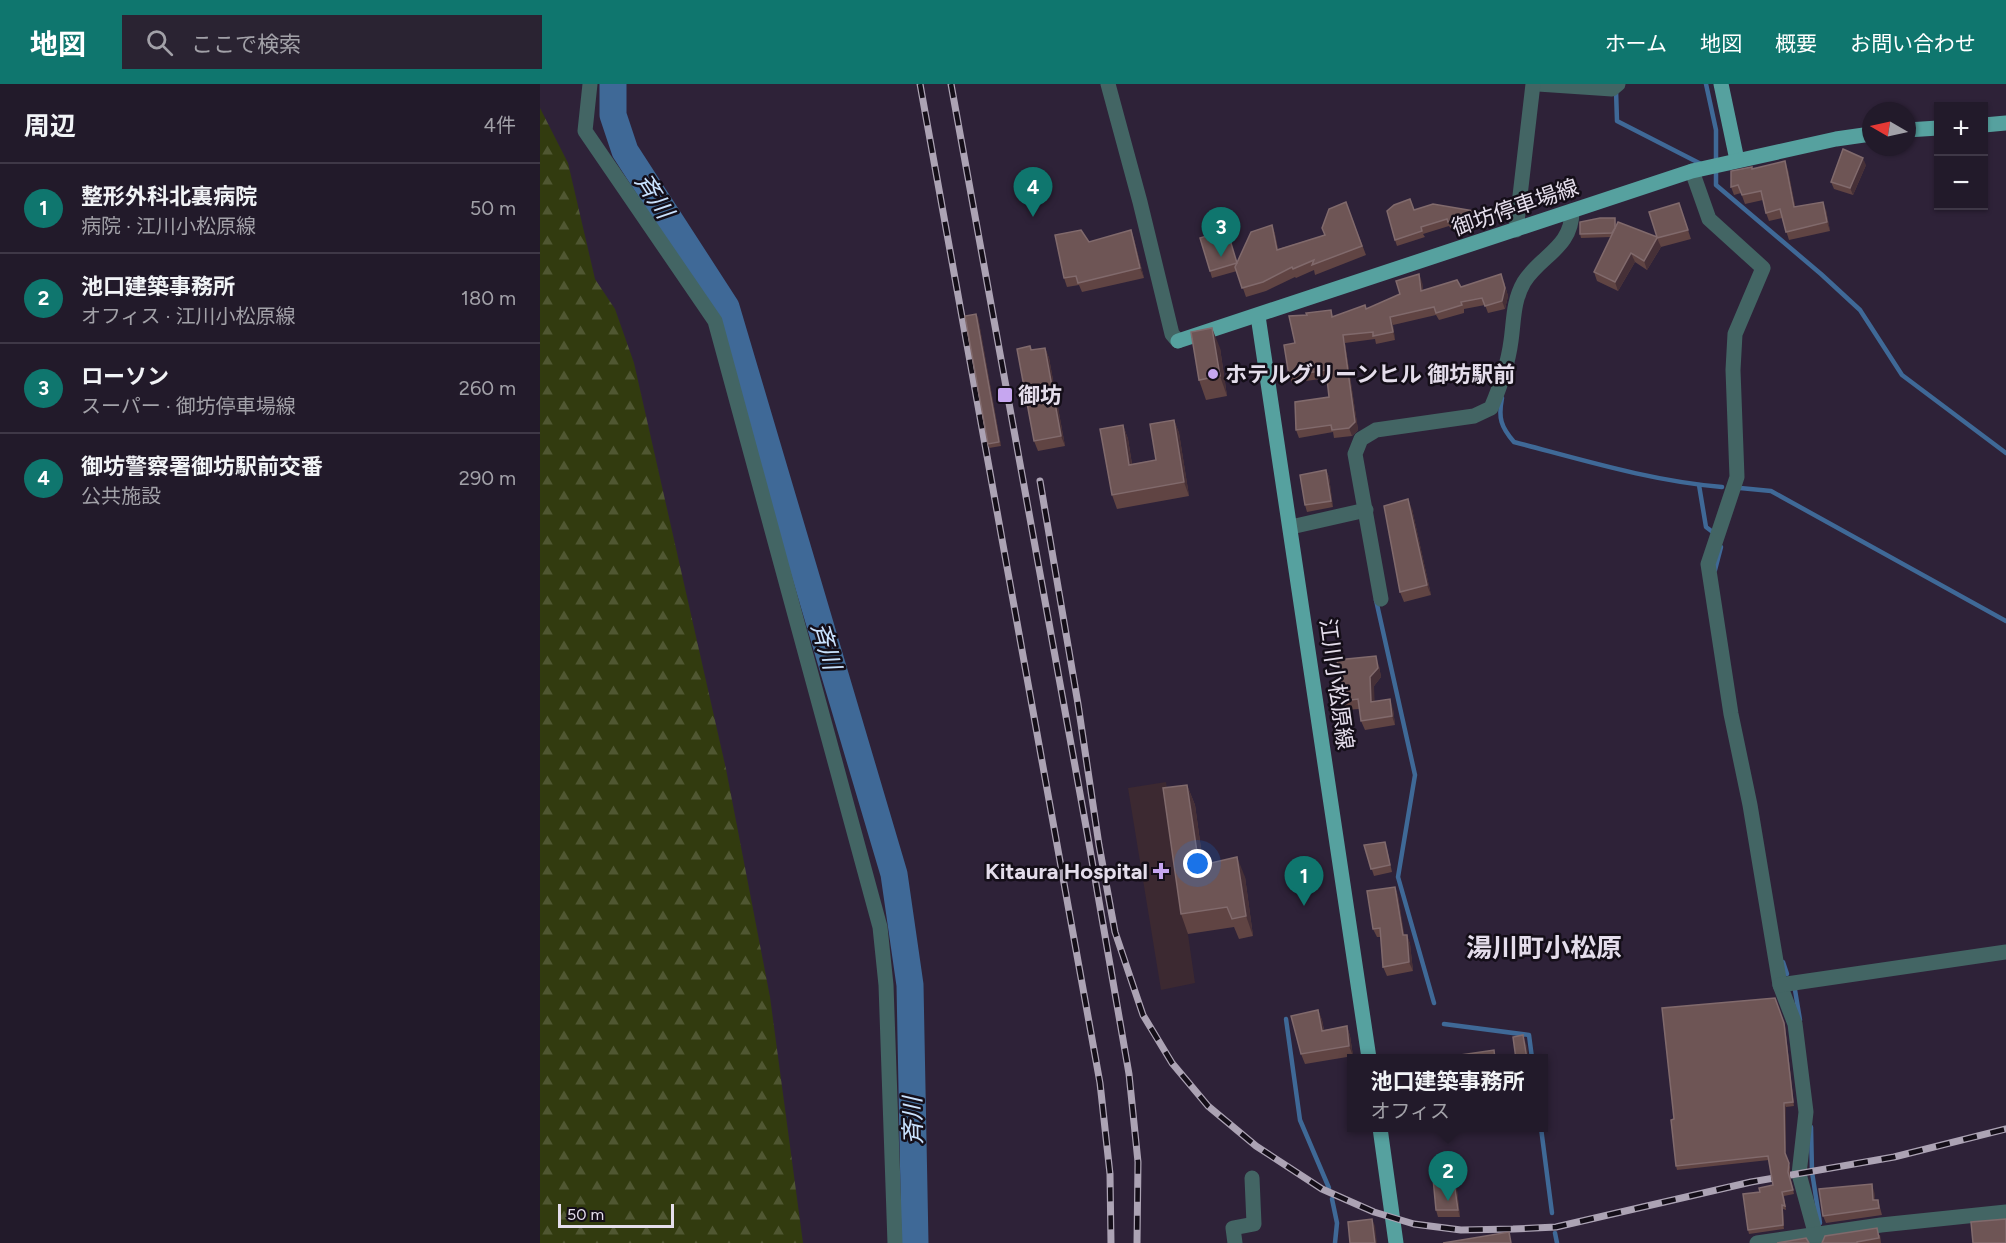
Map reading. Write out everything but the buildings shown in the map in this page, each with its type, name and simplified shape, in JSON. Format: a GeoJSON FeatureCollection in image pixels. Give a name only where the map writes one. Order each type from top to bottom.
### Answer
{"type":"FeatureCollection","features":[{"type":"Feature","properties":{"kind":"main road"},"geometry":{"type":"LineString","coordinates":[[1721,84],[1737,160]]}},
{"type":"Feature","properties":{"kind":"main road"},"geometry":{"type":"LineString","coordinates":[[1988,124],[2006,123]]}},
{"type":"Feature","properties":{"kind":"main road"},"geometry":{"type":"LineString","coordinates":[[1916,129],[1934,128]]}},
{"type":"Feature","properties":{"kind":"main road","name":"御坊停車場線"},"geometry":{"type":"LineString","coordinates":[[1178,341],[1692,171],[1862,135]]}},
{"type":"Feature","properties":{"kind":"main road","name":"江川小松原線"},"geometry":{"type":"LineString","coordinates":[[1258,315],[1369,1054]]}},
{"type":"Feature","properties":{"kind":"main road"},"geometry":{"type":"LineString","coordinates":[[1381,1132],[1396,1243]]}},
{"type":"Feature","properties":{"kind":"street"},"geometry":{"type":"LineString","coordinates":[[590,84],[585,131],[715,321],[880,927],[886,985],[895,1243]]}},
{"type":"Feature","properties":{"kind":"street"},"geometry":{"type":"LineString","coordinates":[[1108,84],[1172,334],[1178,341]]}},
{"type":"Feature","properties":{"kind":"street"},"geometry":{"type":"LineString","coordinates":[[1516,230],[1533,84]]}},
{"type":"Feature","properties":{"kind":"street"},"geometry":{"type":"LineString","coordinates":[[1538,84],[1612,89],[1618,84]]}},
{"type":"Feature","properties":{"kind":"street"},"geometry":{"type":"LineString","coordinates":[[1692,171],[1709,219],[1763,268],[1735,334],[1733,370],[1737,477],[1708,564],[1731,714],[1750,805],[1780,985],[1795,1024],[1806,1112],[1799,1174],[1817,1239]]}},
{"type":"Feature","properties":{"kind":"street"},"geometry":{"type":"LineString","coordinates":[[1382,599],[1355,454],[1361,439],[1376,430],[1474,416],[1491,408],[1499,389],[1511,343],[1515,302],[1525,281],[1563,240],[1572,224],[1572,211]]}},
{"type":"Feature","properties":{"kind":"street"},"geometry":{"type":"LineString","coordinates":[[1291,527],[1366,510]]}},
{"type":"Feature","properties":{"kind":"street"},"geometry":{"type":"LineString","coordinates":[[1780,985],[2006,952]]}},
{"type":"Feature","properties":{"kind":"street"},"geometry":{"type":"LineString","coordinates":[[1235,1243],[1233,1228],[1254,1224],[1252,1178]]}},
{"type":"Feature","properties":{"kind":"street"},"geometry":{"type":"LineString","coordinates":[[1766,1242],[1817,1239],[1881,1225],[2006,1212]]}},
{"type":"Feature","properties":{"kind":"shaded area","name":"Kitaura Hospital"},"geometry":{"type":"Polygon","coordinates":[[[1166,782],[1195,983],[1161,990],[1128,788],[1166,782]]]}},
{"type":"Feature","properties":{"kind":"green space"},"geometry":{"type":"Polygon","coordinates":[[[540,108],[568,163],[595,279],[615,309],[634,363],[726,769],[770,997],[803,1243],[540,1243],[540,108]]]}},
{"type":"Feature","properties":{"kind":"waterway","name":"斉川"},"geometry":{"type":"LineString","coordinates":[[613,84],[613,115],[625,151],[726,307],[894,874],[910,985],[915,1243]]}},
{"type":"Feature","properties":{"kind":"waterway"},"geometry":{"type":"LineString","coordinates":[[1706,84],[1716,130],[1716,161]]}},
{"type":"Feature","properties":{"kind":"waterway"},"geometry":{"type":"LineString","coordinates":[[1616,90],[1617,121],[1701,164]]}},
{"type":"Feature","properties":{"kind":"waterway"},"geometry":{"type":"LineString","coordinates":[[1716,170],[1716,185],[1860,310],[1902,375],[2006,453]]}},
{"type":"Feature","properties":{"kind":"waterway"},"geometry":{"type":"LineString","coordinates":[[1502,398],[1500,411],[1502,422],[1514,442],[1643,475],[1722,487]]}},
{"type":"Feature","properties":{"kind":"waterway"},"geometry":{"type":"LineString","coordinates":[[1699,485],[1706,527],[1714,533]]}},
{"type":"Feature","properties":{"kind":"waterway"},"geometry":{"type":"LineString","coordinates":[[1740,488],[1771,491],[2006,621]]}},
{"type":"Feature","properties":{"kind":"waterway"},"geometry":{"type":"LineString","coordinates":[[1715,570],[1721,547]]}},
{"type":"Feature","properties":{"kind":"waterway"},"geometry":{"type":"LineString","coordinates":[[1376,600],[1415,775],[1398,877],[1434,1003]]}},
{"type":"Feature","properties":{"kind":"waterway"},"geometry":{"type":"LineString","coordinates":[[1783,962],[1787,974]]}},
{"type":"Feature","properties":{"kind":"waterway"},"geometry":{"type":"LineString","coordinates":[[1795,990],[1800,1020]]}},
{"type":"Feature","properties":{"kind":"waterway"},"geometry":{"type":"LineString","coordinates":[[1286,1019],[1300,1120],[1329,1188]]}},
{"type":"Feature","properties":{"kind":"waterway"},"geometry":{"type":"LineString","coordinates":[[1444,1024],[1529,1035],[1531,1054]]}},
{"type":"Feature","properties":{"kind":"waterway"},"geometry":{"type":"LineString","coordinates":[[1811,1127],[1812,1172],[1820,1223]]}},
{"type":"Feature","properties":{"kind":"waterway"},"geometry":{"type":"LineString","coordinates":[[1542,1132],[1552,1213]]}},
{"type":"Feature","properties":{"kind":"waterway"},"geometry":{"type":"LineString","coordinates":[[1332,1199],[1337,1223],[1335,1243]]}},
{"type":"Feature","properties":{"kind":"waterway"},"geometry":{"type":"LineString","coordinates":[[1555,1233],[1557,1243]]}},
{"type":"Feature","properties":{"kind":"railway"},"geometry":{"type":"LineString","coordinates":[[920,84],[1100,1083],[1110,1174],[1111,1243]]}},
{"type":"Feature","properties":{"kind":"railway"},"geometry":{"type":"LineString","coordinates":[[951,84],[1129,1074],[1138,1162],[1137,1243]]}},
{"type":"Feature","properties":{"kind":"railway"},"geometry":{"type":"LineString","coordinates":[[1040,481],[1115,932],[1143,1015],[1172,1063],[1208,1106],[1256,1146],[1322,1189],[1374,1212],[1414,1224],[1461,1230],[1513,1229],[1556,1227],[1751,1182],[1894,1157],[2006,1129]]}},
{"type":"Feature","properties":{"kind":"place","name":"御坊警察署御坊駅前交番"},"geometry":{"type":"Point","coordinates":[1033,217]}},
{"type":"Feature","properties":{"kind":"place","name":"ローソン"},"geometry":{"type":"Point","coordinates":[1221,257]}},
{"type":"Feature","properties":{"kind":"place","name":"ホテルグリーンヒル 御坊駅前"},"geometry":{"type":"Point","coordinates":[1213,374]}},
{"type":"Feature","properties":{"kind":"place","name":"御坊"},"geometry":{"type":"Point","coordinates":[1005,395]}},
{"type":"Feature","properties":{"kind":"place","name":"Kitaura Hospital"},"geometry":{"type":"Point","coordinates":[1161,871]}},
{"type":"Feature","properties":{"kind":"place","name":"整形外科北裏病院"},"geometry":{"type":"Point","coordinates":[1304,906]}},
{"type":"Feature","properties":{"kind":"place","name":"池口建築事務所"},"geometry":{"type":"Point","coordinates":[1448,1201]}},
{"type":"Feature","properties":{"kind":"district","name":"湯川町小松原"},"geometry":{"type":"Point","coordinates":[1544,948]}}]}
